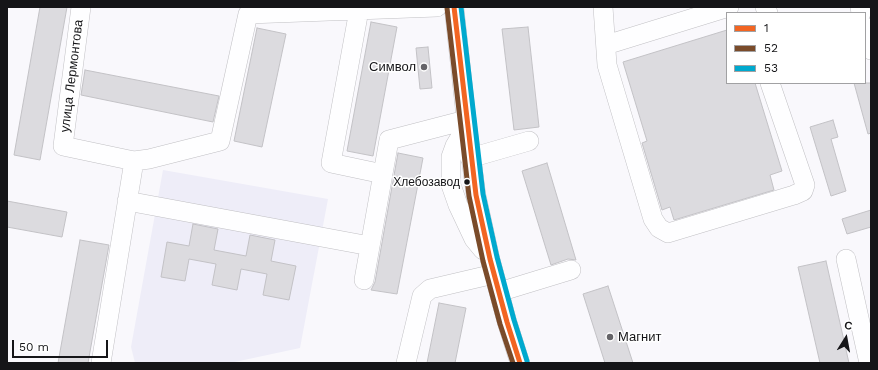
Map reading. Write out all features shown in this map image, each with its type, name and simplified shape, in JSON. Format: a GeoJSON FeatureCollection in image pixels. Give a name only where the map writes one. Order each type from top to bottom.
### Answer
{"type":"FeatureCollection","features":[{"type":"Feature","properties":{"kind":"street","name":"улица Лермонтова"},"geometry":{"type":"LineString","coordinates":[[81,7],[63,146],[134,161]]}},
{"type":"Feature","properties":{"kind":"street"},"geometry":{"type":"LineString","coordinates":[[604,7],[607,65],[654,219],[659,228],[668,233],[803,191],[805,185],[770,84]]}},
{"type":"Feature","properties":{"kind":"street"},"geometry":{"type":"LineString","coordinates":[[606,45],[729,7]]}},
{"type":"Feature","properties":{"kind":"street"},"geometry":{"type":"LineString","coordinates":[[101,363],[134,161],[149,159],[220,141],[248,14],[365,9],[454,8],[470,158],[476,194],[492,267],[520,363]]}},
{"type":"Feature","properties":{"kind":"street"},"geometry":{"type":"LineString","coordinates":[[365,9],[331,163],[383,174]]}},
{"type":"Feature","properties":{"kind":"street"},"geometry":{"type":"LineString","coordinates":[[866,31],[871,50]]}},
{"type":"Feature","properties":{"kind":"street"},"geometry":{"type":"LineString","coordinates":[[364,280],[389,140],[466,123]]}},
{"type":"Feature","properties":{"kind":"street"},"geometry":{"type":"LineString","coordinates":[[466,123],[451,157],[451,185],[458,205],[474,239],[492,267]]}},
{"type":"Feature","properties":{"kind":"street"},"geometry":{"type":"LineString","coordinates":[[470,158],[529,141]]}},
{"type":"Feature","properties":{"kind":"street"},"geometry":{"type":"LineString","coordinates":[[127,201],[370,246]]}},
{"type":"Feature","properties":{"kind":"street"},"geometry":{"type":"LineString","coordinates":[[846,259],[869,363]]}},
{"type":"Feature","properties":{"kind":"street"},"geometry":{"type":"LineString","coordinates":[[406,363],[422,296],[430,289],[492,267]]}},
{"type":"Feature","properties":{"kind":"street"},"geometry":{"type":"LineString","coordinates":[[499,292],[571,270]]}},
{"type":"Feature","properties":{"kind":"shaded area"},"geometry":{"type":"Polygon","coordinates":[[[163,170],[328,199],[300,348],[230,363],[135,363],[131,347],[163,170]]]}},
{"type":"Feature","properties":{"kind":"building"},"geometry":{"type":"Polygon","coordinates":[[[40,7],[67,7],[40,160],[14,155],[40,7]]]}},
{"type":"Feature","properties":{"kind":"building"},"geometry":{"type":"Polygon","coordinates":[[[371,22],[397,27],[373,156],[347,151],[371,22]]]}},
{"type":"Feature","properties":{"kind":"building"},"geometry":{"type":"Polygon","coordinates":[[[528,27],[539,127],[514,130],[502,29],[528,27]]]}},
{"type":"Feature","properties":{"kind":"building"},"geometry":{"type":"Polygon","coordinates":[[[257,28],[286,34],[262,147],[234,141],[257,28]]]}},
{"type":"Feature","properties":{"kind":"building"},"geometry":{"type":"Polygon","coordinates":[[[726,30],[726,84],[755,84],[782,171],[770,175],[774,190],[674,220],[670,207],[662,210],[642,143],[647,141],[623,62],[726,30]]]}},
{"type":"Feature","properties":{"kind":"building","name":"Символ"},"geometry":{"type":"Polygon","coordinates":[[[428,47],[432,88],[420,89],[416,48],[428,47]]]}},
{"type":"Feature","properties":{"kind":"building"},"geometry":{"type":"Polygon","coordinates":[[[85,70],[219,96],[213,122],[81,95],[85,70]]]}},
{"type":"Feature","properties":{"kind":"building"},"geometry":{"type":"Polygon","coordinates":[[[871,83],[871,133],[868,134],[854,84],[871,83]]]}},
{"type":"Feature","properties":{"kind":"building"},"geometry":{"type":"Polygon","coordinates":[[[833,120],[838,137],[831,139],[846,191],[831,196],[810,127],[833,120]]]}},
{"type":"Feature","properties":{"kind":"building"},"geometry":{"type":"Polygon","coordinates":[[[398,153],[423,158],[397,294],[371,290],[375,282],[398,153]]]}},
{"type":"Feature","properties":{"kind":"building"},"geometry":{"type":"Polygon","coordinates":[[[547,163],[576,260],[568,259],[551,265],[522,171],[547,163]]]}},
{"type":"Feature","properties":{"kind":"building"},"geometry":{"type":"Polygon","coordinates":[[[7,201],[67,212],[62,237],[7,227],[7,201]]]}},
{"type":"Feature","properties":{"kind":"building"},"geometry":{"type":"Polygon","coordinates":[[[871,210],[871,227],[847,234],[842,219],[871,210]]]}},
{"type":"Feature","properties":{"kind":"building"},"geometry":{"type":"Polygon","coordinates":[[[193,224],[218,229],[214,250],[246,256],[250,235],[275,240],[271,261],[296,266],[289,300],[263,295],[267,274],[241,269],[237,290],[212,285],[216,264],[189,259],[185,281],[161,277],[167,242],[189,246],[193,224]]]}},
{"type":"Feature","properties":{"kind":"building"},"geometry":{"type":"Polygon","coordinates":[[[80,240],[109,245],[88,363],[58,363],[80,240]]]}},
{"type":"Feature","properties":{"kind":"building"},"geometry":{"type":"Polygon","coordinates":[[[826,261],[849,363],[820,363],[798,267],[826,261]]]}},
{"type":"Feature","properties":{"kind":"building"},"geometry":{"type":"Polygon","coordinates":[[[608,286],[633,363],[605,363],[583,294],[608,286]]]}},
{"type":"Feature","properties":{"kind":"building"},"geometry":{"type":"Polygon","coordinates":[[[439,303],[466,308],[455,363],[427,363],[439,303]]]}},
{"type":"Feature","properties":{"kind":"transit line","name":"1"},"geometry":{"type":"LineString","coordinates":[[454,7],[476,195],[490,259],[520,363]]}},
{"type":"Feature","properties":{"kind":"transit line","name":"53"},"geometry":{"type":"LineString","coordinates":[[461,7],[483,194],[497,257],[527,361]]}},
{"type":"Feature","properties":{"kind":"transit line","name":"52"},"geometry":{"type":"LineString","coordinates":[[447,8],[469,196],[483,261],[500,324],[513,363]]}},
{"type":"Feature","properties":{"kind":"place","name":"Символ"},"geometry":{"type":"Point","coordinates":[424,67]}},
{"type":"Feature","properties":{"kind":"place","name":"Хлебозавод"},"geometry":{"type":"Point","coordinates":[467,182]}},
{"type":"Feature","properties":{"kind":"place","name":"Магнит"},"geometry":{"type":"Point","coordinates":[610,337]}}]}
